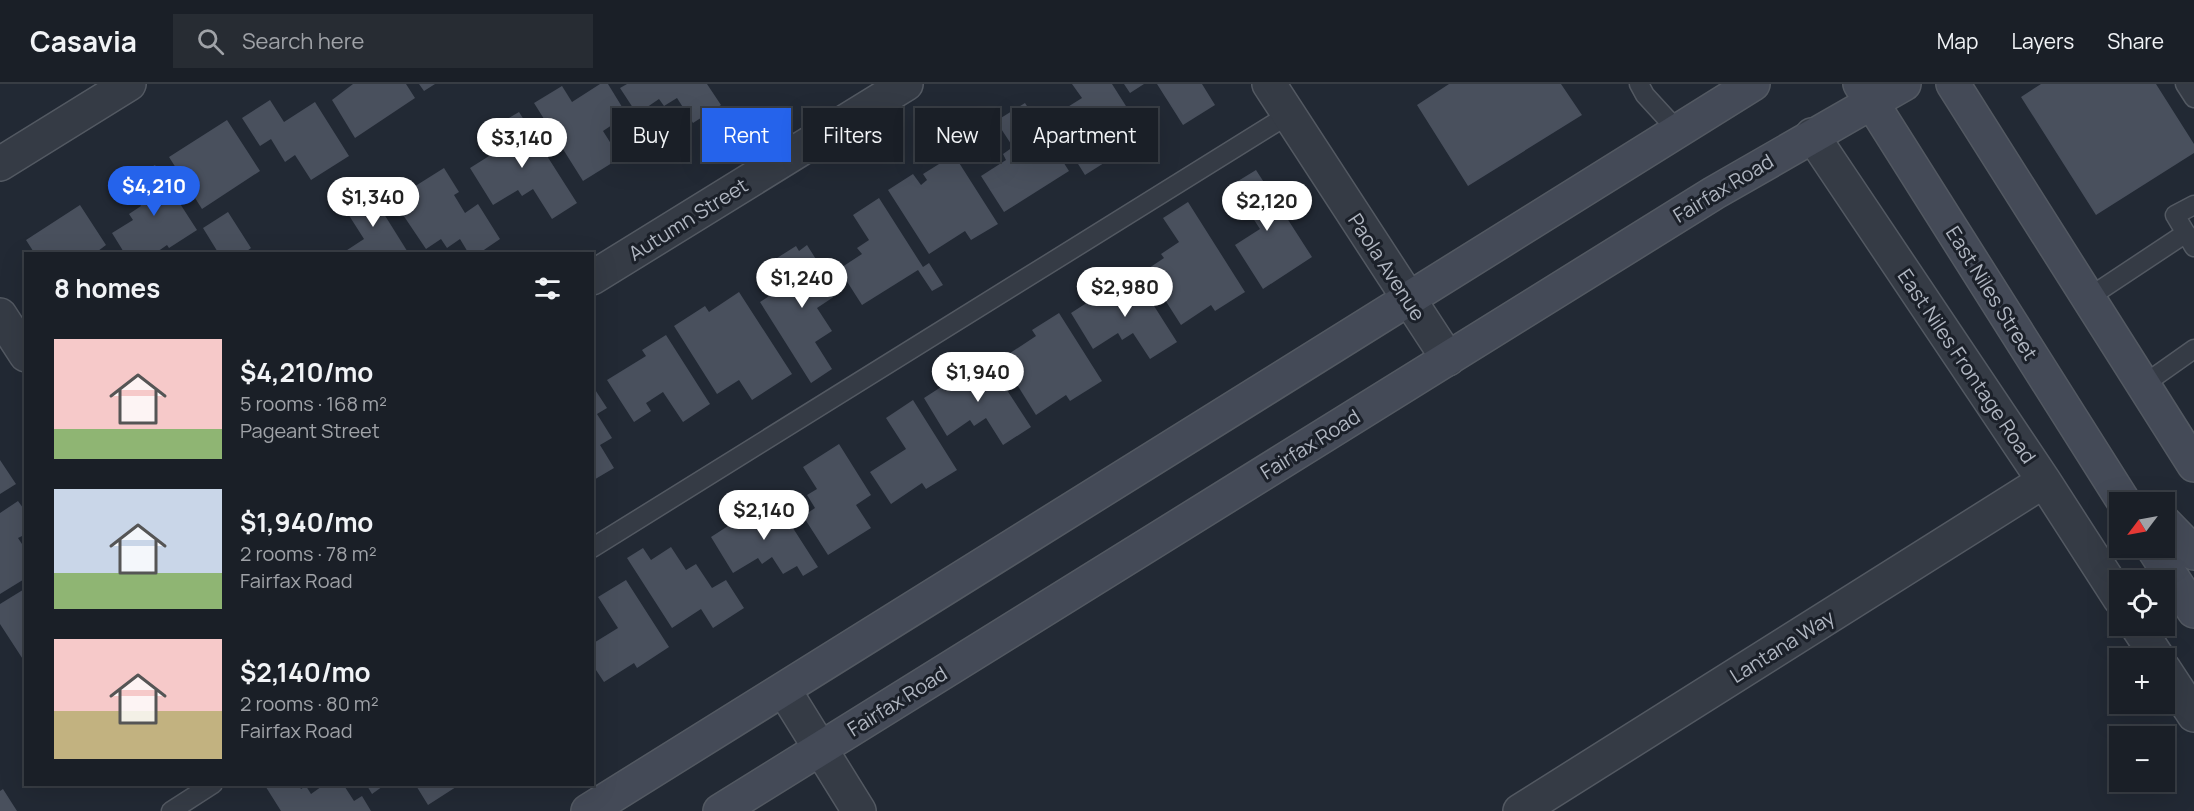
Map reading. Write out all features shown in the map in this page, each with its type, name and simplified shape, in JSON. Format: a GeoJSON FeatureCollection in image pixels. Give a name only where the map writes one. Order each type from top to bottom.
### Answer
{"type":"FeatureCollection","features":[{"type":"Feature","properties":{"kind":"main road"},"geometry":{"type":"LineString","coordinates":[[588,811],[1753,84]]}},
{"type":"Feature","properties":{"kind":"main road","name":"Fairfax Road"},"geometry":{"type":"LineString","coordinates":[[720,811],[1812,135],[1866,94],[1904,84]]}},
{"type":"Feature","properties":{"kind":"main road"},"geometry":{"type":"LineString","coordinates":[[1953,84],[2194,465]]}},
{"type":"Feature","properties":{"kind":"main road","name":"East Niles Street"},"geometry":{"type":"LineString","coordinates":[[1866,94],[2118,492]]}},
{"type":"Feature","properties":{"kind":"main road"},"geometry":{"type":"LineString","coordinates":[[2096,458],[2133,492]]}},
{"type":"Feature","properties":{"kind":"main road"},"geometry":{"type":"LineString","coordinates":[[2175,533],[2194,553]]}},
{"type":"Feature","properties":{"kind":"main road"},"geometry":{"type":"LineString","coordinates":[[2160,558],[2194,611]]}},
{"type":"Feature","properties":{"kind":"street"},"geometry":{"type":"LineString","coordinates":[[0,164],[129,84]]}},
{"type":"Feature","properties":{"kind":"street","name":"Autumn Street"},"geometry":{"type":"LineString","coordinates":[[594,278],[906,84]]}},
{"type":"Feature","properties":{"kind":"street","name":"Paola Avenue"},"geometry":{"type":"LineString","coordinates":[[1269,84],[1408,301],[1448,359]]}},
{"type":"Feature","properties":{"kind":"street","name":"East Niles Frontage Road"},"geometry":{"type":"LineString","coordinates":[[1812,135],[2109,582]]}},
{"type":"Feature","properties":{"kind":"street"},"geometry":{"type":"LineString","coordinates":[[0,315],[24,352]]}},
{"type":"Feature","properties":{"kind":"street","name":"Lantana Way"},"geometry":{"type":"LineString","coordinates":[[1520,811],[2044,481]]}},
{"type":"Feature","properties":{"kind":"street"},"geometry":{"type":"LineString","coordinates":[[2175,686],[2194,715]]}},
{"type":"Feature","properties":{"kind":"street"},"geometry":{"type":"LineString","coordinates":[[784,690],[859,811]]}},
{"type":"Feature","properties":{"kind":"lane"},"geometry":{"type":"LineString","coordinates":[[1639,84],[1645,95],[1678,131]]}},
{"type":"Feature","properties":{"kind":"lane"},"geometry":{"type":"LineString","coordinates":[[2185,84],[2194,98]]}},
{"type":"Feature","properties":{"kind":"lane"},"geometry":{"type":"LineString","coordinates":[[594,547],[1288,115]]}},
{"type":"Feature","properties":{"kind":"lane"},"geometry":{"type":"LineString","coordinates":[[2088,298],[2190,240],[2175,215],[2194,205]]}},
{"type":"Feature","properties":{"kind":"lane"},"geometry":{"type":"LineString","coordinates":[[2143,385],[2194,349]]}},
{"type":"Feature","properties":{"kind":"lane"},"geometry":{"type":"LineString","coordinates":[[171,811],[210,786]]}},
{"type":"Feature","properties":{"kind":"building"},"geometry":{"type":"Polygon","coordinates":[[[353,84],[406,84],[415,98],[355,138],[332,100],[353,84]]]}},
{"type":"Feature","properties":{"kind":"building"},"geometry":{"type":"Polygon","coordinates":[[[419,84],[435,84],[424,91],[419,84]]]}},
{"type":"Feature","properties":{"kind":"building"},"geometry":{"type":"Polygon","coordinates":[[[600,84],[608,84],[623,108],[612,108],[612,125],[603,131],[612,145],[614,162],[583,181],[534,103],[562,86],[572,102],[600,84]]]}},
{"type":"Feature","properties":{"kind":"building"},"geometry":{"type":"Polygon","coordinates":[[[627,84],[707,84],[721,105],[716,108],[702,108],[702,117],[693,123],[690,118],[690,108],[683,108],[677,98],[664,106],[659,99],[646,108],[633,108],[620,88],[627,84]]]}},
{"type":"Feature","properties":{"kind":"building"},"geometry":{"type":"Polygon","coordinates":[[[1072,84],[1112,84],[1127,108],[1066,108],[1082,98],[1072,84]]]}},
{"type":"Feature","properties":{"kind":"building"},"geometry":{"type":"Polygon","coordinates":[[[1124,84],[1144,84],[1130,93],[1124,84]]]}},
{"type":"Feature","properties":{"kind":"building"},"geometry":{"type":"Polygon","coordinates":[[[1157,84],[1202,84],[1215,105],[1183,125],[1157,84]]]}},
{"type":"Feature","properties":{"kind":"building"},"geometry":{"type":"Polygon","coordinates":[[[1449,84],[1561,84],[1582,115],[1468,186],[1417,105],[1449,84]]]}},
{"type":"Feature","properties":{"kind":"building"},"geometry":{"type":"Polygon","coordinates":[[[2041,84],[2156,84],[2194,144],[2194,153],[2096,215],[2021,97],[2041,84]]]}},
{"type":"Feature","properties":{"kind":"building"},"geometry":{"type":"Polygon","coordinates":[[[270,100],[284,122],[315,102],[349,156],[311,180],[295,155],[285,162],[271,139],[260,146],[242,118],[270,100]]]}},
{"type":"Feature","properties":{"kind":"building"},"geometry":{"type":"Polygon","coordinates":[[[1025,103],[1028,108],[1017,108],[1025,103]]]}},
{"type":"Feature","properties":{"kind":"building"},"geometry":{"type":"Polygon","coordinates":[[[1012,111],[1012,145],[1000,127],[1000,119],[1012,111]]]}},
{"type":"Feature","properties":{"kind":"building"},"geometry":{"type":"Polygon","coordinates":[[[519,112],[577,203],[552,219],[533,189],[522,196],[518,190],[493,205],[470,168],[505,146],[494,127],[519,112]]]}},
{"type":"Feature","properties":{"kind":"building"},"geometry":{"type":"Polygon","coordinates":[[[227,120],[260,171],[202,209],[169,157],[227,120]]]}},
{"type":"Feature","properties":{"kind":"building"},"geometry":{"type":"Polygon","coordinates":[[[1012,148],[1012,162],[1063,162],[1069,171],[1004,212],[981,176],[1006,160],[1003,154],[1012,148]]]}},
{"type":"Feature","properties":{"kind":"building"},"geometry":{"type":"Polygon","coordinates":[[[942,162],[959,162],[998,224],[971,240],[965,231],[929,254],[888,190],[913,174],[921,185],[927,180],[923,174],[942,162]]]}},
{"type":"Feature","properties":{"kind":"building"},"geometry":{"type":"Polygon","coordinates":[[[1077,162],[1106,162],[1085,175],[1077,162]]]}},
{"type":"Feature","properties":{"kind":"building"},"geometry":{"type":"Polygon","coordinates":[[[155,165],[197,230],[169,248],[167,245],[157,252],[124,252],[112,233],[133,220],[129,214],[141,206],[127,182],[155,165]]]}},
{"type":"Feature","properties":{"kind":"building"},"geometry":{"type":"Polygon","coordinates":[[[444,168],[459,192],[454,195],[465,213],[478,204],[500,239],[481,252],[468,252],[460,239],[447,248],[441,239],[426,249],[393,200],[444,168]]]}},
{"type":"Feature","properties":{"kind":"building"},"geometry":{"type":"Polygon","coordinates":[[[1256,170],[1312,257],[1263,289],[1235,245],[1260,229],[1249,212],[1243,215],[1225,189],[1256,170]]]}},
{"type":"Feature","properties":{"kind":"building"},"geometry":{"type":"Polygon","coordinates":[[[369,190],[408,252],[344,252],[364,239],[343,206],[369,190]]]}},
{"type":"Feature","properties":{"kind":"building"},"geometry":{"type":"Polygon","coordinates":[[[879,198],[923,267],[929,263],[943,285],[932,291],[918,270],[862,305],[839,269],[862,254],[857,248],[869,240],[853,215],[879,198]]]}},
{"type":"Feature","properties":{"kind":"building"},"geometry":{"type":"Polygon","coordinates":[[[1188,202],[1245,292],[1215,311],[1211,305],[1181,325],[1146,270],[1164,258],[1161,254],[1179,242],[1163,218],[1188,202]]]}},
{"type":"Feature","properties":{"kind":"building"},"geometry":{"type":"Polygon","coordinates":[[[80,205],[106,245],[97,252],[34,252],[26,240],[80,205]]]}},
{"type":"Feature","properties":{"kind":"building"},"geometry":{"type":"Polygon","coordinates":[[[228,212],[251,248],[246,252],[218,252],[203,228],[228,212]]]}},
{"type":"Feature","properties":{"kind":"building"},"geometry":{"type":"Polygon","coordinates":[[[807,245],[838,294],[817,308],[832,331],[815,342],[832,369],[811,383],[760,302],[777,291],[773,285],[788,276],[777,258],[796,246],[799,251],[807,245]]]}},
{"type":"Feature","properties":{"kind":"building"},"geometry":{"type":"Polygon","coordinates":[[[1133,273],[1177,342],[1150,359],[1133,333],[1122,340],[1118,333],[1093,349],[1071,313],[1133,273]]]}},
{"type":"Feature","properties":{"kind":"building"},"geometry":{"type":"Polygon","coordinates":[[[739,292],[792,374],[752,400],[739,380],[717,394],[674,326],[705,306],[709,312],[739,292]]]}},
{"type":"Feature","properties":{"kind":"building"},"geometry":{"type":"Polygon","coordinates":[[[1059,313],[1102,381],[1070,401],[1066,395],[1036,415],[1001,359],[1036,336],[1032,330],[1059,313]]]}},
{"type":"Feature","properties":{"kind":"building"},"geometry":{"type":"Polygon","coordinates":[[[666,335],[710,404],[683,422],[663,392],[646,403],[651,411],[634,422],[607,380],[646,356],[642,350],[666,335]]]}},
{"type":"Feature","properties":{"kind":"building"},"geometry":{"type":"Polygon","coordinates":[[[986,358],[1031,427],[1003,445],[986,418],[974,426],[970,420],[947,436],[924,398],[986,358]]]}},
{"type":"Feature","properties":{"kind":"building"},"geometry":{"type":"Polygon","coordinates":[[[594,388],[607,408],[597,414],[612,438],[600,445],[614,468],[594,480],[594,388]]]}},
{"type":"Feature","properties":{"kind":"building"},"geometry":{"type":"Polygon","coordinates":[[[913,400],[957,470],[926,489],[922,483],[891,504],[870,472],[906,449],[886,418],[913,400]]]}},
{"type":"Feature","properties":{"kind":"building"},"geometry":{"type":"Polygon","coordinates":[[[839,444],[871,495],[856,505],[871,528],[828,555],[803,516],[815,508],[807,495],[817,489],[803,467],[839,444]]]}},
{"type":"Feature","properties":{"kind":"building"},"geometry":{"type":"Polygon","coordinates":[[[0,460],[16,484],[0,494],[0,460]]]}},
{"type":"Feature","properties":{"kind":"building"},"geometry":{"type":"Polygon","coordinates":[[[773,497],[818,567],[803,576],[797,566],[783,574],[772,557],[762,564],[758,558],[733,573],[711,537],[773,497]]]}},
{"type":"Feature","properties":{"kind":"building"},"geometry":{"type":"Polygon","coordinates":[[[18,501],[24,509],[24,535],[18,538],[24,547],[22,557],[24,579],[0,594],[0,513],[18,501]]]}},
{"type":"Feature","properties":{"kind":"building"},"geometry":{"type":"Polygon","coordinates":[[[671,547],[686,570],[696,564],[712,588],[726,580],[744,608],[713,628],[701,609],[672,628],[627,558],[643,548],[651,560],[671,547]]]}},
{"type":"Feature","properties":{"kind":"building"},"geometry":{"type":"Polygon","coordinates":[[[626,580],[669,647],[637,668],[634,663],[604,682],[594,667],[594,643],[618,628],[598,597],[626,580]]]}},
{"type":"Feature","properties":{"kind":"building"},"geometry":{"type":"Polygon","coordinates":[[[24,589],[24,661],[0,624],[0,604],[24,589]]]}},
{"type":"Feature","properties":{"kind":"building"},"geometry":{"type":"Polygon","coordinates":[[[265,786],[299,786],[301,789],[306,786],[311,794],[322,786],[344,786],[354,801],[362,796],[371,811],[281,811],[265,786]]]}},
{"type":"Feature","properties":{"kind":"building"},"geometry":{"type":"Polygon","coordinates":[[[367,786],[383,786],[372,794],[367,786]]]}},
{"type":"Feature","properties":{"kind":"building"},"geometry":{"type":"Polygon","coordinates":[[[416,786],[455,786],[456,787],[428,805],[416,786]]]}},
{"type":"Feature","properties":{"kind":"building"},"geometry":{"type":"Polygon","coordinates":[[[3,789],[17,811],[0,811],[0,791],[3,789]]]}}]}
